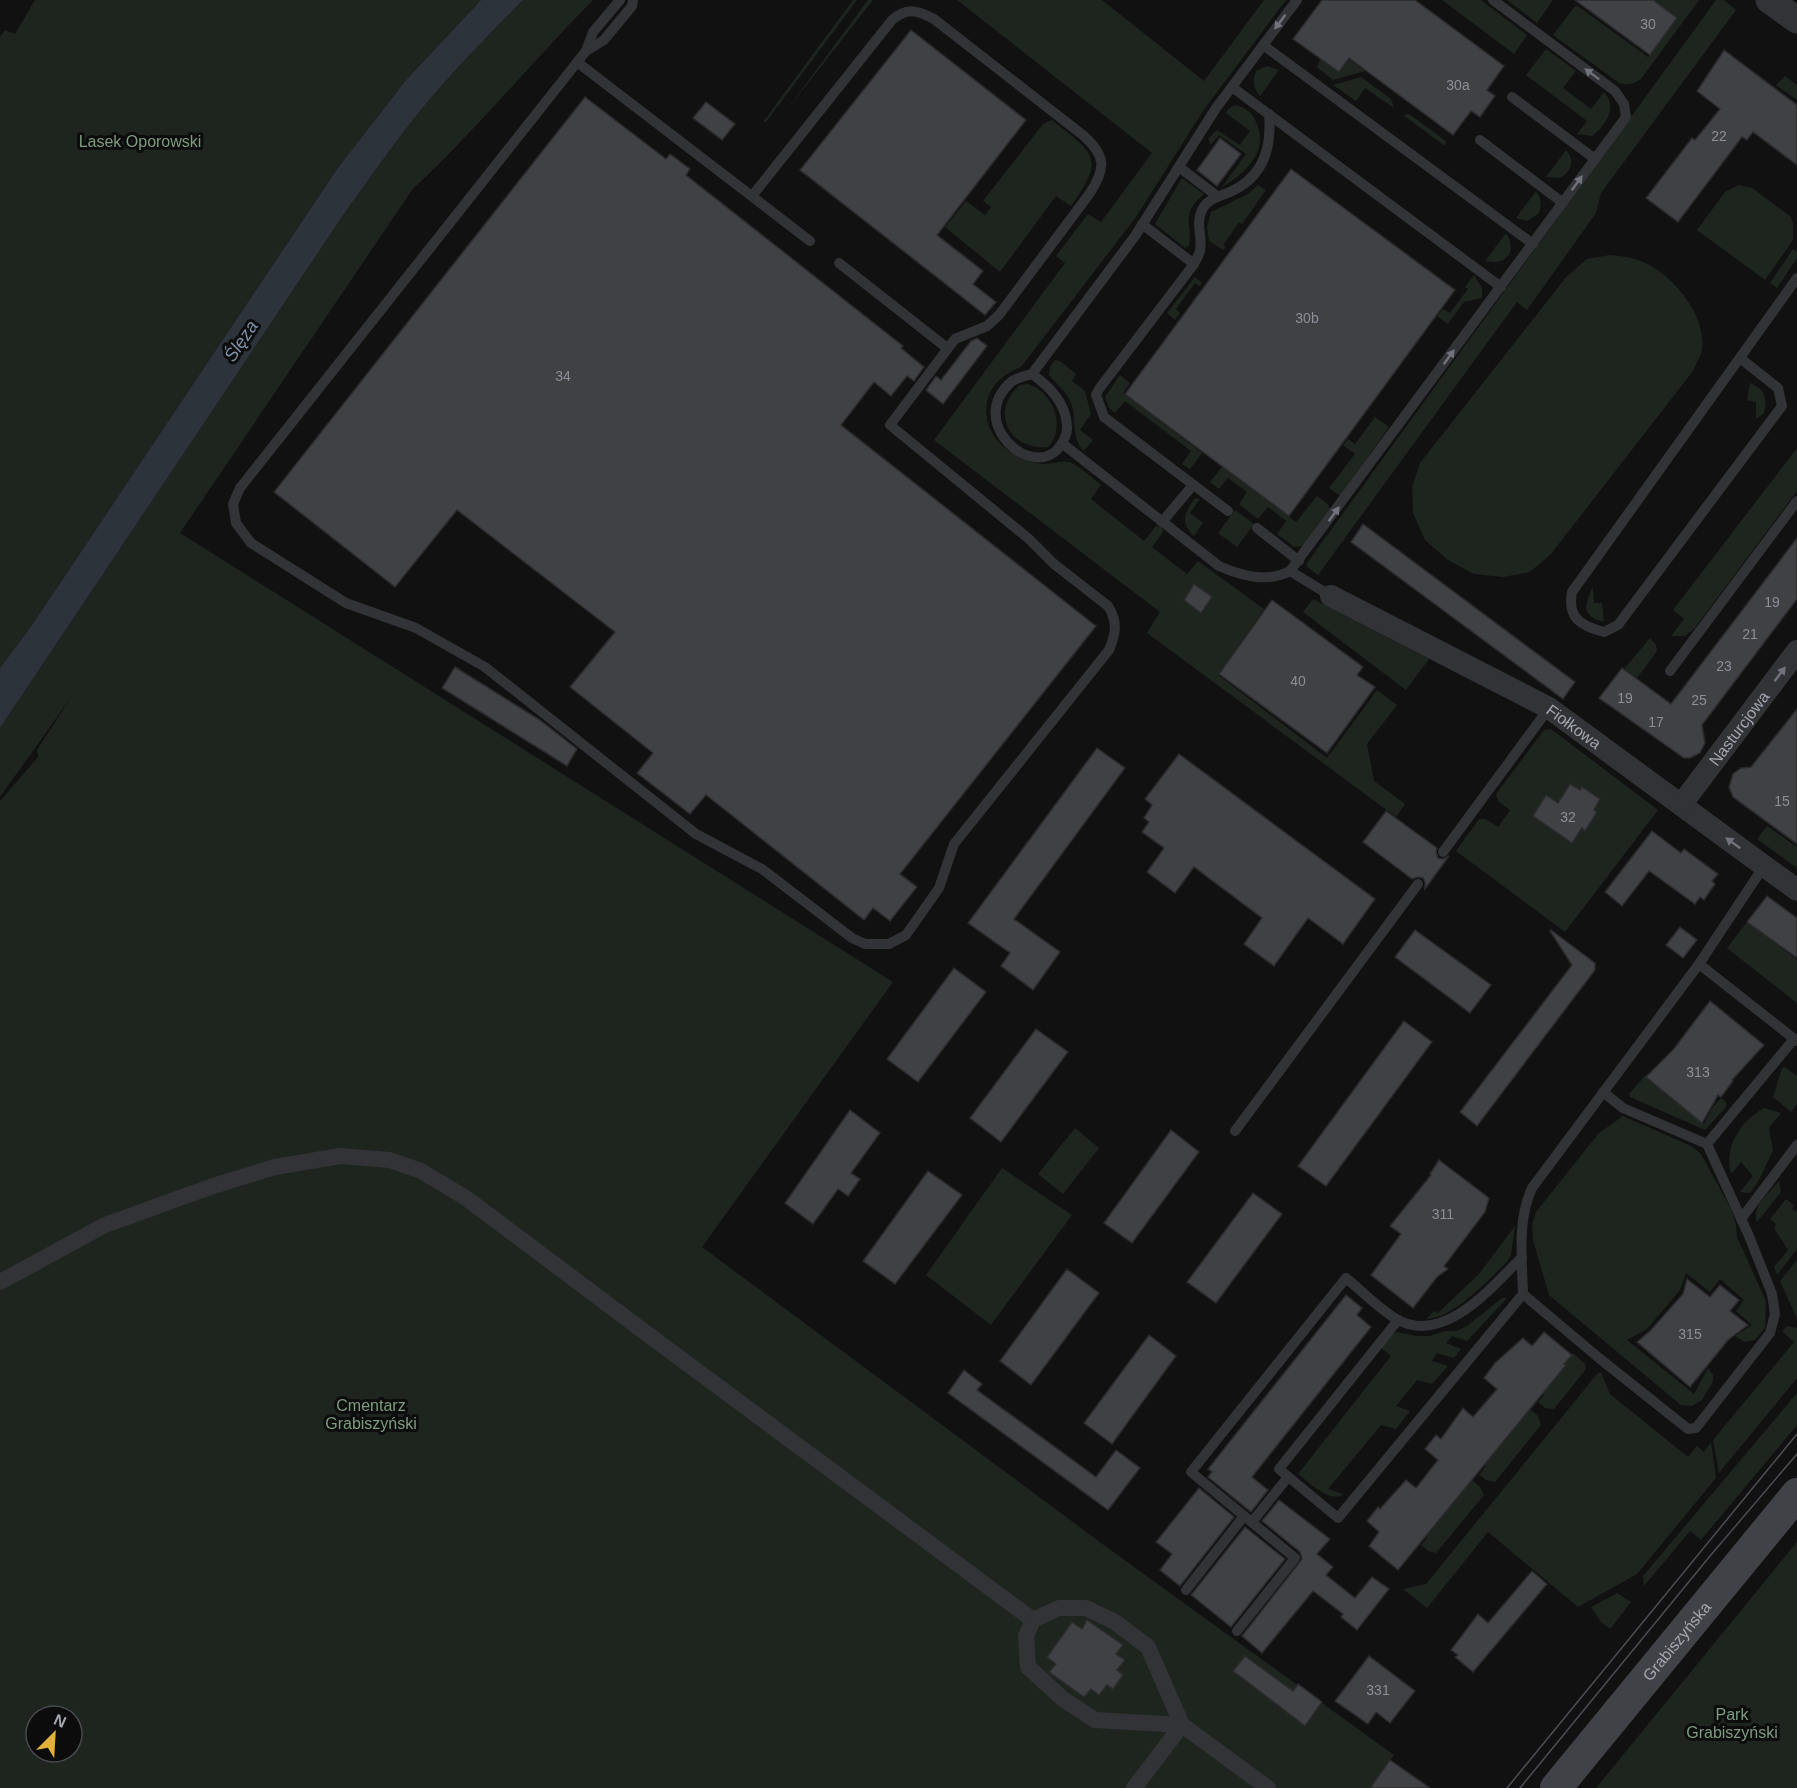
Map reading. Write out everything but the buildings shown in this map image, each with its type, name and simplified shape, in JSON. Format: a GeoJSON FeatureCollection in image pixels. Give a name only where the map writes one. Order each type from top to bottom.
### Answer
{"type":"FeatureCollection","features":[{"type":"Feature","properties":{"kind":"main road","name":"Grabiszyńska"},"geometry":{"type":"LineString","coordinates":[[1556,1788],[1797,1494]]}},
{"type":"Feature","properties":{"kind":"street"},"geometry":{"type":"LineString","coordinates":[[1769,0],[1797,20]]}},
{"type":"Feature","properties":{"kind":"street","name":"Fiołkowa"},"geometry":{"type":"LineString","coordinates":[[1331,596],[1549,708],[1797,890]]}},
{"type":"Feature","properties":{"kind":"street","name":"Nasturcjowa"},"geometry":{"type":"LineString","coordinates":[[1681,804],[1797,651]]}},
{"type":"Feature","properties":{"kind":"street"},"geometry":{"type":"LineString","coordinates":[[0,1282],[105,1225],[213,1186],[275,1167],[340,1156],[390,1160],[421,1171],[466,1198],[1033,1620]]}},
{"type":"Feature","properties":{"kind":"street"},"geometry":{"type":"LineString","coordinates":[[1182,1725],[1095,1720],[1063,1699],[1028,1667],[1026,1635],[1033,1620],[1059,1608],[1086,1608],[1114,1622],[1148,1647],[1182,1725],[1268,1788]]}},
{"type":"Feature","properties":{"kind":"street"},"geometry":{"type":"LineString","coordinates":[[1134,1788],[1182,1725]]}},
{"type":"Feature","properties":{"kind":"lane"},"geometry":{"type":"LineString","coordinates":[[620,0],[593,32],[586,51],[240,488],[233,504],[236,523],[251,543],[346,603],[416,627],[485,667],[696,834],[762,869],[852,938],[872,945],[890,944],[906,935],[934,897],[954,844],[1108,650],[1116,627],[1113,614],[1108,606],[1054,564],[1029,539],[890,425],[955,339],[987,326],[999,315],[1090,193],[1101,173],[1102,162],[1098,150],[1084,136],[934,20],[912,11],[901,12],[752,196]]}},
{"type":"Feature","properties":{"kind":"lane"},"geometry":{"type":"LineString","coordinates":[[586,51],[604,40],[632,6],[633,0]]}},
{"type":"Feature","properties":{"kind":"lane"},"geometry":{"type":"LineString","coordinates":[[1032,374],[1047,385],[1059,400],[1068,429],[1063,444],[1052,455],[1042,458],[1017,451],[1006,442],[997,428],[995,411],[999,396],[1012,381],[1032,374],[1142,224],[1232,87],[1296,0]]}},
{"type":"Feature","properties":{"kind":"lane"},"geometry":{"type":"LineString","coordinates":[[1063,444],[1219,566],[1237,574],[1258,577],[1278,577],[1290,571],[1626,117],[1624,104],[1620,97],[1493,0]]}},
{"type":"Feature","properties":{"kind":"lane"},"geometry":{"type":"LineString","coordinates":[[1263,45],[1533,244]]}},
{"type":"Feature","properties":{"kind":"lane"},"geometry":{"type":"LineString","coordinates":[[577,62],[810,241]]}},
{"type":"Feature","properties":{"kind":"lane"},"geometry":{"type":"LineString","coordinates":[[1232,87],[1502,286]]}},
{"type":"Feature","properties":{"kind":"lane"},"geometry":{"type":"LineString","coordinates":[[1512,97],[1595,159]]}},
{"type":"Feature","properties":{"kind":"lane"},"geometry":{"type":"LineString","coordinates":[[1228,511],[1104,417],[1096,395],[1194,264],[1200,251],[1198,224],[1202,208],[1217,196],[1232,192],[1246,183],[1259,171],[1268,149],[1271,132],[1269,114]]}},
{"type":"Feature","properties":{"kind":"lane"},"geometry":{"type":"LineString","coordinates":[[1480,140],[1563,202]]}},
{"type":"Feature","properties":{"kind":"lane"},"geometry":{"type":"LineString","coordinates":[[1179,167],[1217,196]]}},
{"type":"Feature","properties":{"kind":"lane"},"geometry":{"type":"LineString","coordinates":[[1142,224],[1194,264]]}},
{"type":"Feature","properties":{"kind":"lane"},"geometry":{"type":"LineString","coordinates":[[839,263],[947,348]]}},
{"type":"Feature","properties":{"kind":"lane"},"geometry":{"type":"LineString","coordinates":[[1740,358],[1778,388],[1782,406],[1618,626],[1604,632],[1582,624],[1575,617],[1571,608],[1572,592],[1797,278]]}},
{"type":"Feature","properties":{"kind":"lane"},"geometry":{"type":"LineString","coordinates":[[1162,522],[1193,484]]}},
{"type":"Feature","properties":{"kind":"lane"},"geometry":{"type":"LineString","coordinates":[[1670,671],[1797,501]]}},
{"type":"Feature","properties":{"kind":"lane"},"geometry":{"type":"LineString","coordinates":[[1257,528],[1299,561]]}},
{"type":"Feature","properties":{"kind":"lane"},"geometry":{"type":"LineString","coordinates":[[1290,571],[1331,596]]}},
{"type":"Feature","properties":{"kind":"lane"},"geometry":{"type":"LineString","coordinates":[[1443,852],[1549,708]]}},
{"type":"Feature","properties":{"kind":"lane"},"geometry":{"type":"LineString","coordinates":[[1398,1320],[1279,1469],[1338,1518],[1523,1294],[1522,1222],[1532,1188],[1699,964],[1764,866]]}},
{"type":"Feature","properties":{"kind":"lane"},"geometry":{"type":"LineString","coordinates":[[1235,1131],[1418,884]]}},
{"type":"Feature","properties":{"kind":"lane"},"geometry":{"type":"LineString","coordinates":[[1699,964],[1796,1040],[1707,1144]]}},
{"type":"Feature","properties":{"kind":"lane"},"geometry":{"type":"LineString","coordinates":[[1523,1294],[1688,1429],[1696,1428],[1770,1333],[1775,1314],[1772,1294],[1707,1144],[1623,1108],[1603,1092]]}},
{"type":"Feature","properties":{"kind":"lane"},"geometry":{"type":"LineString","coordinates":[[1741,1219],[1797,1145]]}},
{"type":"Feature","properties":{"kind":"lane"},"geometry":{"type":"LineString","coordinates":[[1238,1631],[1295,1558],[1191,1472],[1346,1278],[1398,1320],[1426,1327],[1445,1322],[1465,1310],[1522,1257]]}},
{"type":"Feature","properties":{"kind":"lane"},"geometry":{"type":"LineString","coordinates":[[1186,1590],[1288,1477]]}},
{"type":"Feature","properties":{"kind":"green space","name":"Lasek Oporowski"},"geometry":{"type":"Polygon","coordinates":[[[35,0],[481,0],[406,80],[337,169],[32,625],[0,668],[0,37],[5,30],[15,34],[35,0]]]}},
{"type":"Feature","properties":{"kind":"green space","name":"Cmentarz Grabiszyński"},"geometry":{"type":"Polygon","coordinates":[[[523,0],[593,0],[459,144],[412,190],[180,533],[893,982],[702,1247],[1112,1551],[1394,1755],[1370,1788],[0,1788],[0,801],[38,757],[37,750],[72,696],[0,797],[0,728],[346,211],[391,148],[457,68],[523,0]]]}},
{"type":"Feature","properties":{"kind":"green space"},"geometry":{"type":"Polygon","coordinates":[[[853,0],[857,0],[766,122],[763,122],[853,0]]]}},
{"type":"Feature","properties":{"kind":"green space"},"geometry":{"type":"Polygon","coordinates":[[[868,0],[873,0],[786,111],[868,0]]]}},
{"type":"Feature","properties":{"kind":"green space"},"geometry":{"type":"Polygon","coordinates":[[[957,0],[1102,0],[1204,81],[1264,0],[1286,0],[1205,108],[1136,217],[1021,367],[1004,376],[991,390],[986,414],[994,436],[1010,452],[1031,462],[1046,464],[1068,462],[1079,467],[1101,485],[1091,499],[1144,541],[1156,526],[1162,527],[1163,532],[1152,547],[1187,574],[1198,561],[1264,609],[1218,675],[1327,758],[1377,690],[1397,705],[1367,744],[1374,781],[1405,804],[1396,817],[1147,633],[1160,612],[934,440],[1065,263],[1056,256],[1088,214],[1101,222],[1152,153],[957,0]]]}},
{"type":"Feature","properties":{"kind":"green space"},"geometry":{"type":"Polygon","coordinates":[[[1442,0],[1481,0],[1527,35],[1514,54],[1442,0]]]}},
{"type":"Feature","properties":{"kind":"green space"},"geometry":{"type":"Polygon","coordinates":[[[1507,0],[1553,0],[1537,23],[1507,0]]]}},
{"type":"Feature","properties":{"kind":"green space"},"geometry":{"type":"Polygon","coordinates":[[[1653,0],[1699,0],[1641,79],[1633,83],[1619,83],[1553,35],[1576,5],[1648,57],[1677,18],[1653,0]]]}},
{"type":"Feature","properties":{"kind":"green space"},"geometry":{"type":"Polygon","coordinates":[[[1716,0],[1724,0],[1736,10],[1601,193],[1596,213],[1527,310],[1517,302],[1318,575],[1306,566],[1307,563],[1716,0]]]}},
{"type":"Feature","properties":{"kind":"green space"},"geometry":{"type":"Polygon","coordinates":[[[1546,49],[1576,71],[1563,88],[1591,109],[1604,92],[1608,98],[1610,110],[1606,121],[1592,136],[1577,134],[1587,121],[1526,75],[1546,49]]]}},
{"type":"Feature","properties":{"kind":"green space"},"geometry":{"type":"Polygon","coordinates":[[[1320,59],[1339,73],[1349,59],[1365,71],[1333,80],[1317,67],[1320,59]]]}},
{"type":"Feature","properties":{"kind":"green space"},"geometry":{"type":"Polygon","coordinates":[[[1267,66],[1279,70],[1260,96],[1255,87],[1255,75],[1256,71],[1267,66]]]}},
{"type":"Feature","properties":{"kind":"green space"},"geometry":{"type":"Polygon","coordinates":[[[1785,76],[1797,85],[1797,100],[1776,85],[1785,76]]]}},
{"type":"Feature","properties":{"kind":"green space"},"geometry":{"type":"Polygon","coordinates":[[[1361,77],[1391,99],[1394,108],[1365,88],[1356,101],[1333,85],[1361,77]]]}},
{"type":"Feature","properties":{"kind":"green space"},"geometry":{"type":"Polygon","coordinates":[[[1235,105],[1245,109],[1253,116],[1260,133],[1260,143],[1247,168],[1222,187],[1246,154],[1219,135],[1211,145],[1208,139],[1217,130],[1240,145],[1250,131],[1226,113],[1235,105]]]}},
{"type":"Feature","properties":{"kind":"green space"},"geometry":{"type":"Polygon","coordinates":[[[1409,114],[1446,141],[1445,146],[1403,115],[1409,114]]]}},
{"type":"Feature","properties":{"kind":"green space"},"geometry":{"type":"Polygon","coordinates":[[[1052,120],[1086,149],[1091,166],[1089,177],[1071,206],[1056,196],[1000,272],[945,227],[966,201],[985,215],[991,207],[983,201],[1043,124],[1052,120]]]}},
{"type":"Feature","properties":{"kind":"green space"},"geometry":{"type":"Polygon","coordinates":[[[1566,150],[1571,158],[1570,169],[1560,178],[1546,177],[1566,150]]]}},
{"type":"Feature","properties":{"kind":"green space"},"geometry":{"type":"Polygon","coordinates":[[[1182,178],[1204,194],[1191,208],[1189,246],[1185,248],[1155,224],[1182,178]]]}},
{"type":"Feature","properties":{"kind":"green space"},"geometry":{"type":"Polygon","coordinates":[[[1258,185],[1266,190],[1242,224],[1239,222],[1223,245],[1226,247],[1223,250],[1209,241],[1207,227],[1211,212],[1248,194],[1258,185]]]}},
{"type":"Feature","properties":{"kind":"green space"},"geometry":{"type":"Polygon","coordinates":[[[1738,185],[1752,188],[1790,216],[1793,223],[1793,240],[1765,280],[1697,230],[1725,192],[1738,185]]]}},
{"type":"Feature","properties":{"kind":"green space"},"geometry":{"type":"Polygon","coordinates":[[[1536,191],[1541,202],[1538,214],[1527,221],[1516,218],[1536,191]]]}},
{"type":"Feature","properties":{"kind":"green space"},"geometry":{"type":"Polygon","coordinates":[[[1506,233],[1511,246],[1508,256],[1499,261],[1485,261],[1506,233]]]}},
{"type":"Feature","properties":{"kind":"green space"},"geometry":{"type":"Polygon","coordinates":[[[1793,249],[1797,252],[1797,258],[1777,288],[1770,283],[1793,249]]]}},
{"type":"Feature","properties":{"kind":"green space"},"geometry":{"type":"Polygon","coordinates":[[[1610,255],[1635,259],[1650,265],[1662,273],[1684,295],[1692,308],[1702,336],[1700,357],[1693,371],[1551,554],[1530,572],[1503,577],[1474,574],[1448,560],[1425,540],[1413,513],[1412,487],[1420,463],[1567,276],[1587,259],[1610,255]]]}},
{"type":"Feature","properties":{"kind":"green space"},"geometry":{"type":"Polygon","coordinates":[[[1474,275],[1482,288],[1482,298],[1464,302],[1448,324],[1437,316],[1443,309],[1450,313],[1468,289],[1465,287],[1474,275]]]}},
{"type":"Feature","properties":{"kind":"green space"},"geometry":{"type":"Polygon","coordinates":[[[1195,277],[1202,283],[1200,286],[1195,283],[1176,309],[1180,313],[1175,320],[1167,313],[1195,277]]]}},
{"type":"Feature","properties":{"kind":"green space"},"geometry":{"type":"Polygon","coordinates":[[[1055,360],[1060,361],[1076,374],[1072,381],[1085,391],[1091,414],[1080,430],[1093,440],[1084,451],[1076,436],[1070,401],[1049,375],[1050,367],[1055,360]]]}},
{"type":"Feature","properties":{"kind":"green space"},"geometry":{"type":"Polygon","coordinates":[[[1120,375],[1130,383],[1123,393],[1202,453],[1190,469],[1182,464],[1191,451],[1125,401],[1115,413],[1109,408],[1105,397],[1120,375]]]}},
{"type":"Feature","properties":{"kind":"green space"},"geometry":{"type":"Polygon","coordinates":[[[1750,383],[1762,391],[1766,403],[1764,413],[1756,419],[1756,402],[1747,400],[1750,383]]]}},
{"type":"Feature","properties":{"kind":"green space"},"geometry":{"type":"Polygon","coordinates":[[[1028,384],[1044,394],[1055,411],[1056,430],[1054,439],[1048,447],[1034,447],[1023,443],[1008,427],[1005,417],[1006,406],[1011,395],[1020,385],[1028,384]]]}},
{"type":"Feature","properties":{"kind":"green space"},"geometry":{"type":"Polygon","coordinates":[[[1375,417],[1389,427],[1340,496],[1329,488],[1355,454],[1343,445],[1348,439],[1355,444],[1375,417]]]}},
{"type":"Feature","properties":{"kind":"green space"},"geometry":{"type":"Polygon","coordinates":[[[1797,448],[1797,491],[1694,629],[1685,636],[1671,636],[1684,619],[1673,610],[1797,448]]]}},
{"type":"Feature","properties":{"kind":"green space"},"geometry":{"type":"Polygon","coordinates":[[[1222,467],[1296,522],[1317,496],[1328,504],[1330,509],[1303,546],[1294,547],[1277,534],[1286,521],[1268,507],[1258,519],[1239,504],[1247,492],[1228,478],[1219,489],[1210,482],[1222,467]]]}},
{"type":"Feature","properties":{"kind":"green space"},"geometry":{"type":"Polygon","coordinates":[[[1195,498],[1200,499],[1190,513],[1203,523],[1194,536],[1186,526],[1185,517],[1195,498]]]}},
{"type":"Feature","properties":{"kind":"green space"},"geometry":{"type":"Polygon","coordinates":[[[1235,510],[1254,524],[1237,547],[1218,533],[1235,510]]]}},
{"type":"Feature","properties":{"kind":"green space"},"geometry":{"type":"Polygon","coordinates":[[[1593,587],[1594,603],[1602,603],[1604,622],[1591,617],[1586,609],[1593,587]]]}},
{"type":"Feature","properties":{"kind":"green space"},"geometry":{"type":"Polygon","coordinates":[[[1313,599],[1429,659],[1406,690],[1303,612],[1313,599]]]}},
{"type":"Feature","properties":{"kind":"green space"},"geometry":{"type":"Polygon","coordinates":[[[1650,638],[1656,645],[1657,651],[1637,678],[1624,669],[1650,638]]]}},
{"type":"Feature","properties":{"kind":"green space"},"geometry":{"type":"Polygon","coordinates":[[[1551,729],[1658,810],[1565,932],[1456,851],[1479,819],[1486,819],[1498,827],[1510,810],[1498,801],[1496,794],[1544,730],[1551,729]]]}},
{"type":"Feature","properties":{"kind":"green space"},"geometry":{"type":"Polygon","coordinates":[[[1767,826],[1797,847],[1797,868],[1757,839],[1767,826]]]}},
{"type":"Feature","properties":{"kind":"green space"},"geometry":{"type":"Polygon","coordinates":[[[1747,922],[1797,960],[1797,1003],[1727,948],[1747,922]]]}},
{"type":"Feature","properties":{"kind":"green space"},"geometry":{"type":"Polygon","coordinates":[[[1785,1067],[1797,1076],[1797,1104],[1791,1112],[1773,1097],[1782,1068],[1785,1067]]]}},
{"type":"Feature","properties":{"kind":"green space"},"geometry":{"type":"Polygon","coordinates":[[[1645,1076],[1704,1124],[1712,1108],[1721,1098],[1726,1102],[1726,1107],[1705,1130],[1630,1097],[1629,1094],[1645,1076]]]}},
{"type":"Feature","properties":{"kind":"green space"},"geometry":{"type":"Polygon","coordinates":[[[1764,1108],[1781,1113],[1769,1128],[1773,1151],[1750,1193],[1740,1192],[1753,1176],[1741,1162],[1731,1174],[1729,1164],[1732,1145],[1741,1128],[1764,1108]]]}},
{"type":"Feature","properties":{"kind":"green space"},"geometry":{"type":"Polygon","coordinates":[[[1623,1116],[1691,1146],[1701,1154],[1732,1211],[1737,1237],[1766,1301],[1765,1328],[1755,1340],[1745,1342],[1735,1336],[1752,1325],[1736,1311],[1744,1300],[1720,1279],[1710,1292],[1686,1273],[1680,1290],[1647,1329],[1627,1340],[1694,1394],[1708,1368],[1713,1375],[1713,1381],[1702,1400],[1692,1406],[1681,1405],[1549,1295],[1533,1240],[1532,1225],[1536,1212],[1599,1133],[1623,1116]]]}},
{"type":"Feature","properties":{"kind":"green space"},"geometry":{"type":"Polygon","coordinates":[[[1075,1128],[1099,1148],[1063,1194],[1038,1174],[1075,1128]]]}},
{"type":"Feature","properties":{"kind":"green space"},"geometry":{"type":"Polygon","coordinates":[[[1002,1168],[1072,1215],[991,1325],[926,1275],[1002,1168]]]}},
{"type":"Feature","properties":{"kind":"green space"},"geometry":{"type":"Polygon","coordinates":[[[1779,1181],[1781,1192],[1757,1222],[1759,1205],[1779,1181]]]}},
{"type":"Feature","properties":{"kind":"green space"},"geometry":{"type":"Polygon","coordinates":[[[1786,1199],[1794,1205],[1792,1209],[1797,1212],[1797,1249],[1777,1275],[1774,1267],[1788,1250],[1774,1228],[1776,1224],[1770,1219],[1786,1199]]]}},
{"type":"Feature","properties":{"kind":"green space"},"geometry":{"type":"Polygon","coordinates":[[[1515,1226],[1511,1255],[1506,1263],[1458,1306],[1437,1317],[1426,1319],[1434,1311],[1438,1313],[1479,1274],[1515,1226]]]}},
{"type":"Feature","properties":{"kind":"green space"},"geometry":{"type":"Polygon","coordinates":[[[1797,1260],[1797,1319],[1780,1281],[1797,1260]]]}},
{"type":"Feature","properties":{"kind":"green space"},"geometry":{"type":"Polygon","coordinates":[[[1502,1298],[1507,1298],[1467,1341],[1452,1336],[1446,1343],[1461,1349],[1454,1358],[1437,1353],[1432,1361],[1448,1366],[1432,1384],[1417,1380],[1396,1406],[1410,1411],[1396,1429],[1381,1425],[1328,1489],[1343,1494],[1341,1496],[1335,1497],[1324,1493],[1298,1474],[1391,1356],[1380,1347],[1388,1337],[1396,1332],[1430,1336],[1445,1331],[1457,1331],[1467,1326],[1502,1298]]]}},
{"type":"Feature","properties":{"kind":"green space"},"geometry":{"type":"Polygon","coordinates":[[[1787,1326],[1797,1328],[1797,1378],[1719,1473],[1713,1440],[1794,1342],[1782,1331],[1787,1326]]]}},
{"type":"Feature","properties":{"kind":"green space"},"geometry":{"type":"Polygon","coordinates":[[[1573,1353],[1585,1364],[1586,1369],[1554,1409],[1545,1408],[1538,1402],[1573,1353]]]}},
{"type":"Feature","properties":{"kind":"green space"},"geometry":{"type":"Polygon","coordinates":[[[1601,1372],[1610,1394],[1688,1457],[1697,1446],[1704,1452],[1711,1442],[1716,1478],[1637,1574],[1578,1607],[1488,1532],[1427,1608],[1403,1589],[1426,1584],[1597,1374],[1601,1372]]]}},
{"type":"Feature","properties":{"kind":"green space"},"geometry":{"type":"Polygon","coordinates":[[[1797,1393],[1797,1425],[1701,1540],[1690,1531],[1644,1586],[1643,1576],[1797,1393]]]}},
{"type":"Feature","properties":{"kind":"green space"},"geometry":{"type":"Polygon","coordinates":[[[1530,1409],[1538,1416],[1541,1425],[1495,1482],[1486,1480],[1479,1475],[1486,1466],[1484,1464],[1530,1409]]]}},
{"type":"Feature","properties":{"kind":"green space"},"geometry":{"type":"Polygon","coordinates":[[[1472,1480],[1480,1487],[1484,1495],[1436,1553],[1428,1551],[1421,1545],[1427,1538],[1426,1536],[1472,1480]]]}},
{"type":"Feature","properties":{"kind":"green space","name":"Park Grabiszyński"},"geometry":{"type":"Polygon","coordinates":[[[1797,1542],[1797,1788],[1596,1788],[1797,1542]]]}},
{"type":"Feature","properties":{"kind":"green space"},"geometry":{"type":"Polygon","coordinates":[[[1617,1593],[1631,1602],[1610,1629],[1601,1622],[1591,1607],[1617,1593]]]}},
{"type":"Feature","properties":{"kind":"water","name":"Ślęza"},"geometry":{"type":"Polygon","coordinates":[[[481,0],[523,0],[457,68],[391,148],[346,211],[0,728],[0,668],[32,625],[337,169],[406,80],[481,0]]]}},
{"type":"Feature","properties":{"kind":"tram line"},"geometry":{"type":"LineString","coordinates":[[1507,1788],[1797,1434]]}},
{"type":"Feature","properties":{"kind":"tram line"},"geometry":{"type":"LineString","coordinates":[[1520,1788],[1710,1556],[1797,1454]]}}]}
